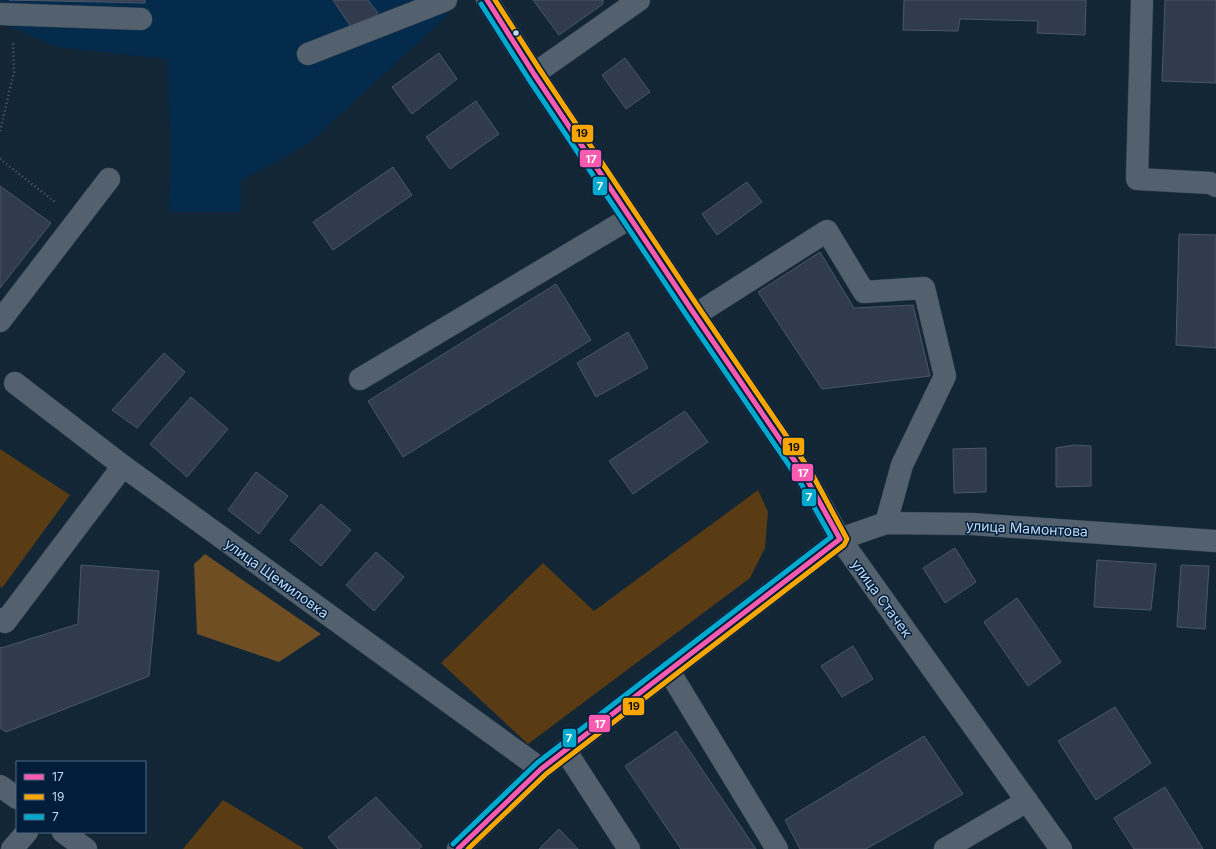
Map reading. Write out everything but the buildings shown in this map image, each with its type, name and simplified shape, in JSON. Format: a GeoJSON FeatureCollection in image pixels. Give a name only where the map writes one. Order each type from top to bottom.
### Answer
{"type":"FeatureCollection","features":[{"type":"Feature","properties":{"kind":"street"},"geometry":{"type":"LineString","coordinates":[[308,54],[446,0]]}},
{"type":"Feature","properties":{"kind":"street","name":"улица Стачек"},"geometry":{"type":"LineString","coordinates":[[487,0],[534,74],[630,218],[805,476],[840,539],[1061,849]]}},
{"type":"Feature","properties":{"kind":"street"},"geometry":{"type":"LineString","coordinates":[[534,74],[638,0]]}},
{"type":"Feature","properties":{"kind":"street"},"geometry":{"type":"LineString","coordinates":[[1142,0],[1137,179],[1210,183],[1216,186]]}},
{"type":"Feature","properties":{"kind":"street"},"geometry":{"type":"LineString","coordinates":[[1,19],[141,18]]}},
{"type":"Feature","properties":{"kind":"street"},"geometry":{"type":"LineString","coordinates":[[0,321],[109,179]]}},
{"type":"Feature","properties":{"kind":"street"},"geometry":{"type":"LineString","coordinates":[[360,379],[630,218]]}},
{"type":"Feature","properties":{"kind":"street"},"geometry":{"type":"LineString","coordinates":[[695,315],[827,231],[864,292],[924,288],[945,376],[902,465],[886,523]]}},
{"type":"Feature","properties":{"kind":"street","name":"улица Щемиловка"},"geometry":{"type":"LineString","coordinates":[[15,383],[122,466],[541,769]]}},
{"type":"Feature","properties":{"kind":"street"},"geometry":{"type":"LineString","coordinates":[[0,619],[5,622],[122,466]]}},
{"type":"Feature","properties":{"kind":"street","name":"улица Мамонтова"},"geometry":{"type":"LineString","coordinates":[[458,849],[541,769],[840,539],[886,523],[972,524],[1216,541]]}},
{"type":"Feature","properties":{"kind":"street"},"geometry":{"type":"LineString","coordinates":[[669,671],[777,849]]}},
{"type":"Feature","properties":{"kind":"street"},"geometry":{"type":"LineString","coordinates":[[566,750],[629,849]]}},
{"type":"Feature","properties":{"kind":"street"},"geometry":{"type":"LineString","coordinates":[[0,786],[16,797]]}},
{"type":"Feature","properties":{"kind":"street"},"geometry":{"type":"LineString","coordinates":[[945,849],[1027,801]]}},
{"type":"Feature","properties":{"kind":"street"},"geometry":{"type":"LineString","coordinates":[[12,849],[26,833]]}},
{"type":"Feature","properties":{"kind":"street"},"geometry":{"type":"LineString","coordinates":[[64,833],[86,849]]}},
{"type":"Feature","properties":{"kind":"path"},"geometry":{"type":"LineString","coordinates":[[0,131],[14,72],[13,39],[1,19]]}},
{"type":"Feature","properties":{"kind":"path"},"geometry":{"type":"LineString","coordinates":[[0,159],[28,182]]}},
{"type":"Feature","properties":{"kind":"shaded area"},"geometry":{"type":"Polygon","coordinates":[[[3,0],[439,0],[447,16],[308,144],[241,181],[241,212],[169,212],[171,152],[167,59],[57,47],[2,23],[3,0]]]}},
{"type":"Feature","properties":{"kind":"shaded area"},"geometry":{"type":"Polygon","coordinates":[[[0,449],[70,495],[2,588],[0,586],[0,449]]]}},
{"type":"Feature","properties":{"kind":"shaded area"},"geometry":{"type":"Polygon","coordinates":[[[758,490],[768,512],[765,548],[750,578],[528,744],[441,663],[543,563],[594,611],[758,490]]]}},
{"type":"Feature","properties":{"kind":"shaded area"},"geometry":{"type":"Polygon","coordinates":[[[205,554],[321,634],[279,662],[197,634],[194,564],[205,554]]]}},
{"type":"Feature","properties":{"kind":"shaded area"},"geometry":{"type":"Polygon","coordinates":[[[223,800],[303,848],[303,849],[183,849],[223,800]]]}},
{"type":"Feature","properties":{"kind":"transit line","name":"17"},"geometry":{"type":"LineString","coordinates":[[458,849],[541,769],[840,539],[805,476],[695,315],[534,74],[487,0]]}},
{"type":"Feature","properties":{"kind":"transit line","name":"19"},"geometry":{"type":"LineString","coordinates":[[468,849],[546,774],[844,545],[847,539],[811,472],[701,311],[495,0]]}},
{"type":"Feature","properties":{"kind":"transit line","name":"7"},"geometry":{"type":"LineString","coordinates":[[453,844],[537,763],[831,537],[799,480],[689,319],[528,78],[481,4]]}}]}
